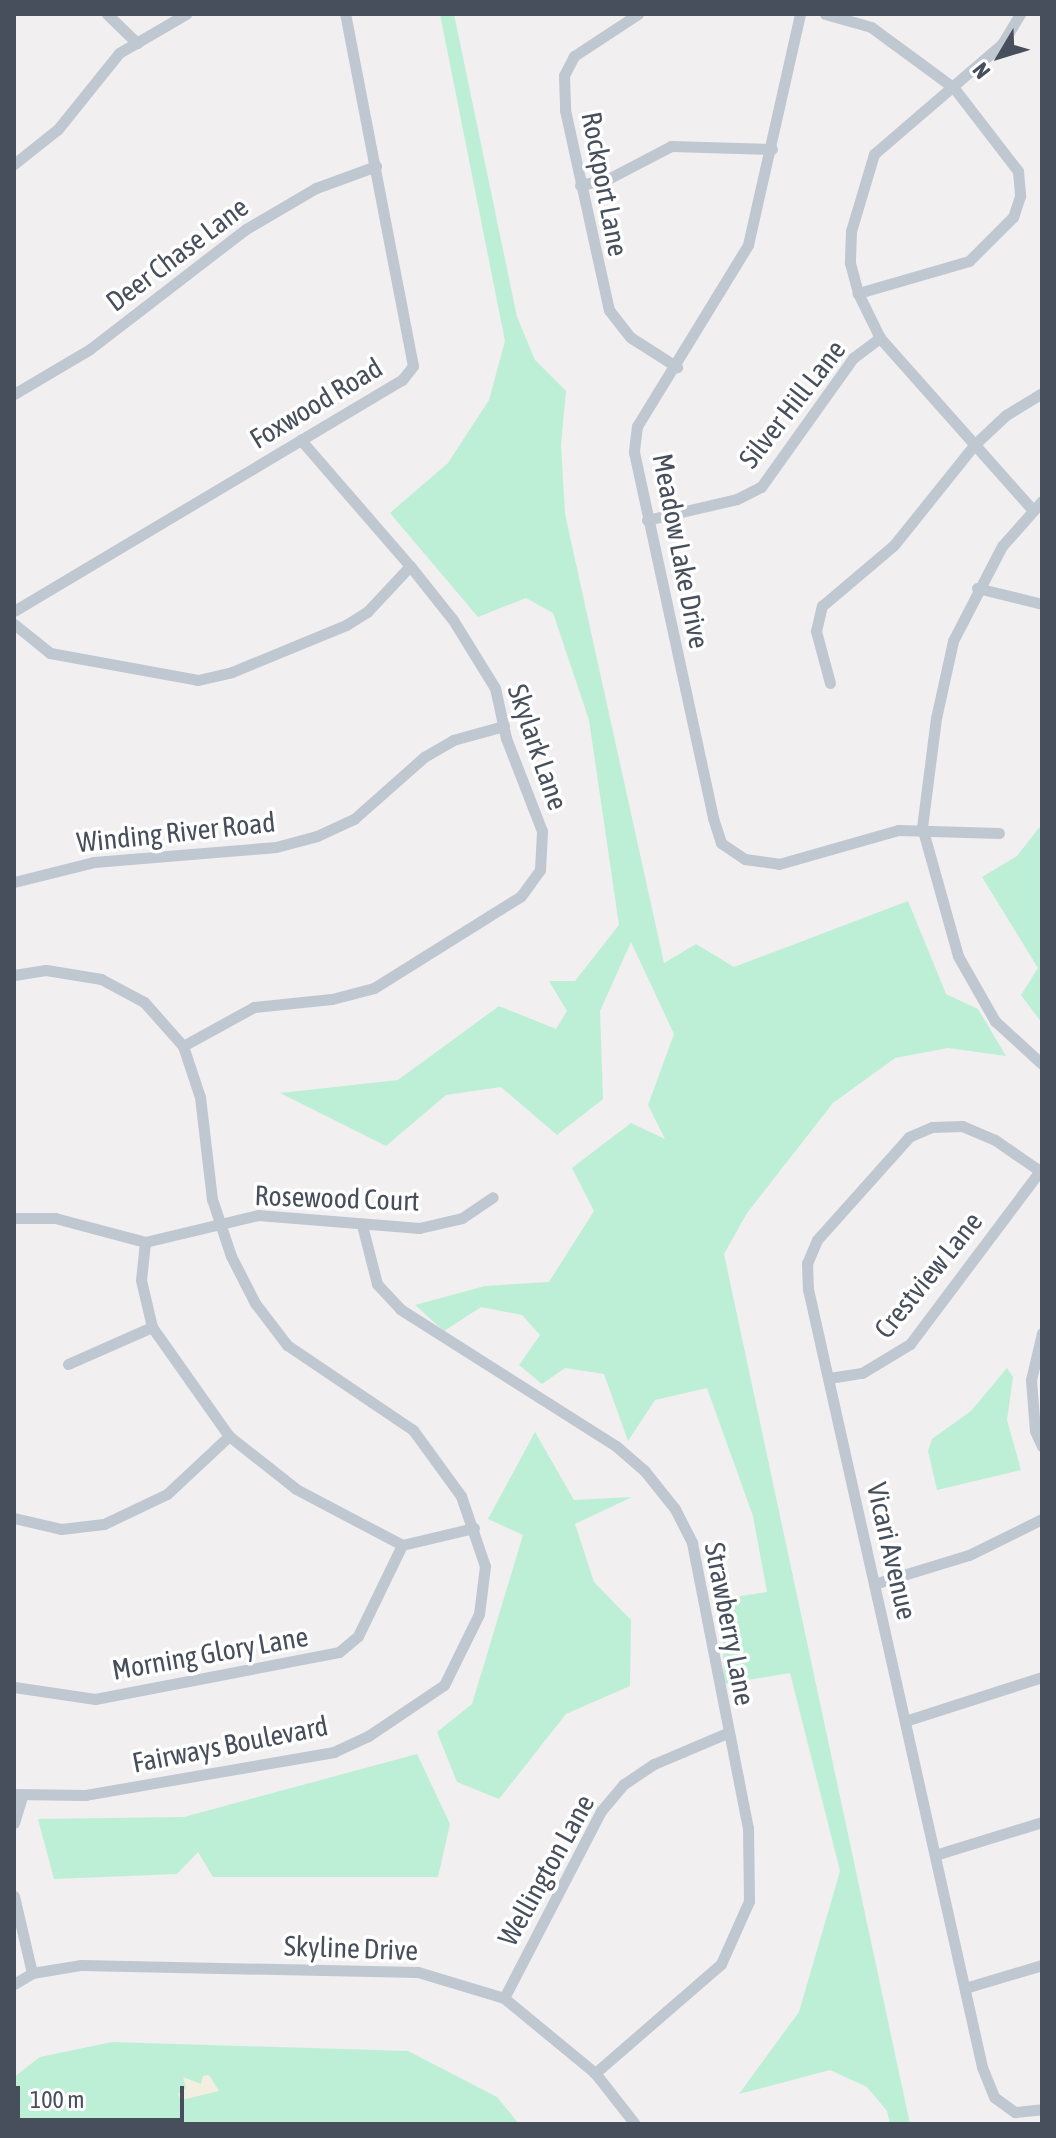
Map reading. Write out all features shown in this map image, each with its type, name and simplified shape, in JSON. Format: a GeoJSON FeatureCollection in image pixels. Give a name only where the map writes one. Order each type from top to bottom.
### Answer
{"type":"FeatureCollection","features":[{"type":"Feature","properties":{"kind":"street"},"geometry":{"type":"LineString","coordinates":[[107,14],[137,43]]}},
{"type":"Feature","properties":{"kind":"street"},"geometry":{"type":"LineString","coordinates":[[14,164],[58,129],[91,83],[137,43],[186,14]]}},
{"type":"Feature","properties":{"kind":"street","name":"Foxwood Road"},"geometry":{"type":"LineString","coordinates":[[14,611],[402,380],[413,366],[345,14]]}},
{"type":"Feature","properties":{"kind":"street","name":"Rockport Lane"},"geometry":{"type":"LineString","coordinates":[[638,14],[574,56],[564,76],[580,185],[609,310],[630,337],[677,367]]}},
{"type":"Feature","properties":{"kind":"street","name":"Meadow Lake Drive"},"geometry":{"type":"LineString","coordinates":[[800,14],[748,245],[677,367],[637,426],[634,452],[721,843],[745,859],[779,864],[922,827],[999,833]]}},
{"type":"Feature","properties":{"kind":"street"},"geometry":{"type":"LineString","coordinates":[[825,14],[871,27],[954,88],[1018,171],[1020,196],[1013,217],[969,261],[858,293]]}},
{"type":"Feature","properties":{"kind":"street"},"geometry":{"type":"LineString","coordinates":[[1020,14],[1002,44],[874,154],[851,231],[850,263],[858,293],[880,338],[974,445],[1037,505],[977,588],[953,641],[922,827],[958,956],[995,1021],[1042,1064]]}},
{"type":"Feature","properties":{"kind":"street"},"geometry":{"type":"LineString","coordinates":[[580,185],[608,179],[671,146],[772,149]]}},
{"type":"Feature","properties":{"kind":"street","name":"Deer Chase Lane"},"geometry":{"type":"LineString","coordinates":[[14,394],[90,349],[246,229],[316,188],[376,166]]}},
{"type":"Feature","properties":{"kind":"street","name":"Silver Hill Lane"},"geometry":{"type":"LineString","coordinates":[[647,520],[737,499],[761,487],[853,358],[880,338]]}},
{"type":"Feature","properties":{"kind":"street"},"geometry":{"type":"LineString","coordinates":[[830,683],[816,631],[822,606],[894,545],[974,445],[1006,415],[1042,393]]}},
{"type":"Feature","properties":{"kind":"street","name":"Skylark Lane"},"geometry":{"type":"LineString","coordinates":[[183,1046],[254,1007],[332,999],[374,988],[521,896],[540,870],[542,831],[504,726],[495,688],[410,566],[301,440]]}},
{"type":"Feature","properties":{"kind":"street"},"geometry":{"type":"LineString","coordinates":[[14,624],[50,653],[198,680],[232,672],[346,625],[367,612],[410,566]]}},
{"type":"Feature","properties":{"kind":"street"},"geometry":{"type":"LineString","coordinates":[[977,588],[1042,604]]}},
{"type":"Feature","properties":{"kind":"street","name":"Winding River Road"},"geometry":{"type":"LineString","coordinates":[[14,882],[94,862],[276,847],[317,836],[354,819],[424,757],[453,740],[504,726]]}},
{"type":"Feature","properties":{"kind":"street","name":"Fairways Boulevard"},"geometry":{"type":"LineString","coordinates":[[14,975],[46,970],[101,979],[144,1002],[183,1046],[200,1097],[206,1171],[220,1224],[255,1303],[287,1345],[413,1430],[461,1496],[485,1566],[479,1614],[444,1685],[368,1736],[318,1755],[86,1795],[18,1796]]}},
{"type":"Feature","properties":{"kind":"street","name":"Vicari Avenue"},"geometry":{"type":"LineString","coordinates":[[1041,1170],[995,1140],[962,1126],[932,1127],[909,1137],[817,1240],[807,1263],[874,1584],[965,1988],[994,2097],[1015,2112],[1042,2109]]}},
{"type":"Feature","properties":{"kind":"street","name":"Crestview Lane"},"geometry":{"type":"LineString","coordinates":[[829,1378],[875,1367],[910,1344],[1041,1170]]}},
{"type":"Feature","properties":{"kind":"street","name":"Rosewood Court"},"geometry":{"type":"LineString","coordinates":[[145,1242],[258,1215],[419,1228],[462,1218],[493,1197]]}},
{"type":"Feature","properties":{"kind":"street"},"geometry":{"type":"LineString","coordinates":[[14,1218],[55,1218],[145,1242],[141,1280],[152,1327],[229,1436],[296,1489],[402,1545],[474,1528]]}},
{"type":"Feature","properties":{"kind":"street","name":"Strawberry Lane"},"geometry":{"type":"LineString","coordinates":[[362,1225],[377,1284],[400,1309],[616,1446],[644,1470],[675,1509],[692,1543],[750,1861],[749,1901],[740,1928],[721,1964],[595,2073]]}},
{"type":"Feature","properties":{"kind":"street"},"geometry":{"type":"LineString","coordinates":[[68,1364],[152,1327]]}},
{"type":"Feature","properties":{"kind":"street"},"geometry":{"type":"LineString","coordinates":[[1042,1333],[1031,1380],[1035,1431],[1042,1446]]}},
{"type":"Feature","properties":{"kind":"street"},"geometry":{"type":"LineString","coordinates":[[14,1518],[61,1529],[104,1524],[167,1494],[229,1436]]}},
{"type":"Feature","properties":{"kind":"street"},"geometry":{"type":"LineString","coordinates":[[874,1584],[969,1555],[1042,1519]]}},
{"type":"Feature","properties":{"kind":"street","name":"Morning Glory Lane"},"geometry":{"type":"LineString","coordinates":[[14,1687],[95,1699],[339,1652],[358,1636],[402,1545]]}},
{"type":"Feature","properties":{"kind":"street"},"geometry":{"type":"LineString","coordinates":[[905,1721],[1042,1677]]}},
{"type":"Feature","properties":{"kind":"street","name":"Wellington Lane"},"geometry":{"type":"LineString","coordinates":[[504,1998],[601,1811],[624,1784],[654,1764],[727,1733]]}},
{"type":"Feature","properties":{"kind":"street"},"geometry":{"type":"LineString","coordinates":[[14,1823],[18,1796]]}},
{"type":"Feature","properties":{"kind":"street"},"geometry":{"type":"LineString","coordinates":[[935,1855],[1042,1822]]}},
{"type":"Feature","properties":{"kind":"street"},"geometry":{"type":"LineString","coordinates":[[14,1896],[32,1973]]}},
{"type":"Feature","properties":{"kind":"street","name":"Skyline Drive"},"geometry":{"type":"LineString","coordinates":[[14,1984],[32,1973],[81,1965],[418,1972],[504,1998],[595,2073],[635,2124]]}},
{"type":"Feature","properties":{"kind":"street"},"geometry":{"type":"LineString","coordinates":[[965,1988],[1042,1965]]}},
{"type":"Feature","properties":{"kind":"green space"},"geometry":{"type":"Polygon","coordinates":[[[440,14],[454,14],[517,317],[535,360],[566,391],[561,445],[565,514],[664,963],[696,944],[734,967],[908,901],[946,994],[978,1009],[1006,1056],[948,1048],[895,1058],[833,1103],[747,1213],[724,1254],[910,2124],[890,2124],[887,2111],[867,2087],[830,2070],[739,2094],[799,2012],[840,1871],[790,1673],[724,1684],[722,1599],[767,1592],[753,1516],[707,1388],[655,1400],[628,1441],[604,1374],[565,1368],[542,1384],[519,1365],[540,1335],[522,1315],[481,1307],[444,1331],[415,1305],[485,1286],[549,1282],[594,1211],[572,1168],[631,1123],[665,1139],[648,1105],[674,1034],[631,942],[600,1011],[603,1099],[557,1135],[501,1087],[446,1095],[386,1146],[280,1093],[398,1080],[499,1006],[556,1029],[567,1011],[549,981],[575,981],[619,925],[589,720],[553,613],[526,598],[478,617],[390,513],[448,463],[489,400],[505,341],[440,14]]]}},
{"type":"Feature","properties":{"kind":"green space"},"geometry":{"type":"Polygon","coordinates":[[[1042,824],[1042,1023],[1021,995],[1038,968],[982,877],[1017,856],[1042,824]]]}},
{"type":"Feature","properties":{"kind":"green space"},"geometry":{"type":"Polygon","coordinates":[[[1007,1368],[1013,1377],[1007,1420],[1021,1470],[937,1490],[928,1451],[932,1439],[971,1411],[1007,1368]]]}},
{"type":"Feature","properties":{"kind":"green space"},"geometry":{"type":"Polygon","coordinates":[[[535,1432],[574,1500],[632,1497],[575,1524],[594,1582],[631,1620],[630,1686],[566,1714],[499,1799],[457,1782],[437,1732],[472,1704],[523,1535],[488,1519],[535,1432]]]}},
{"type":"Feature","properties":{"kind":"green space"},"geometry":{"type":"Polygon","coordinates":[[[417,1754],[450,1824],[438,1877],[213,1877],[198,1852],[177,1874],[54,1879],[38,1819],[184,1817],[417,1754]]]}},
{"type":"Feature","properties":{"kind":"green space"},"geometry":{"type":"Polygon","coordinates":[[[112,2042],[408,2051],[497,2097],[519,2124],[14,2124],[14,2077],[40,2057],[112,2042]]]}},
{"type":"Feature","properties":{"kind":"sand"},"geometry":{"type":"Polygon","coordinates":[[[209,2075],[219,2091],[181,2100],[178,2094],[186,2088],[183,2077],[201,2084],[203,2076],[209,2075]]]}}]}
